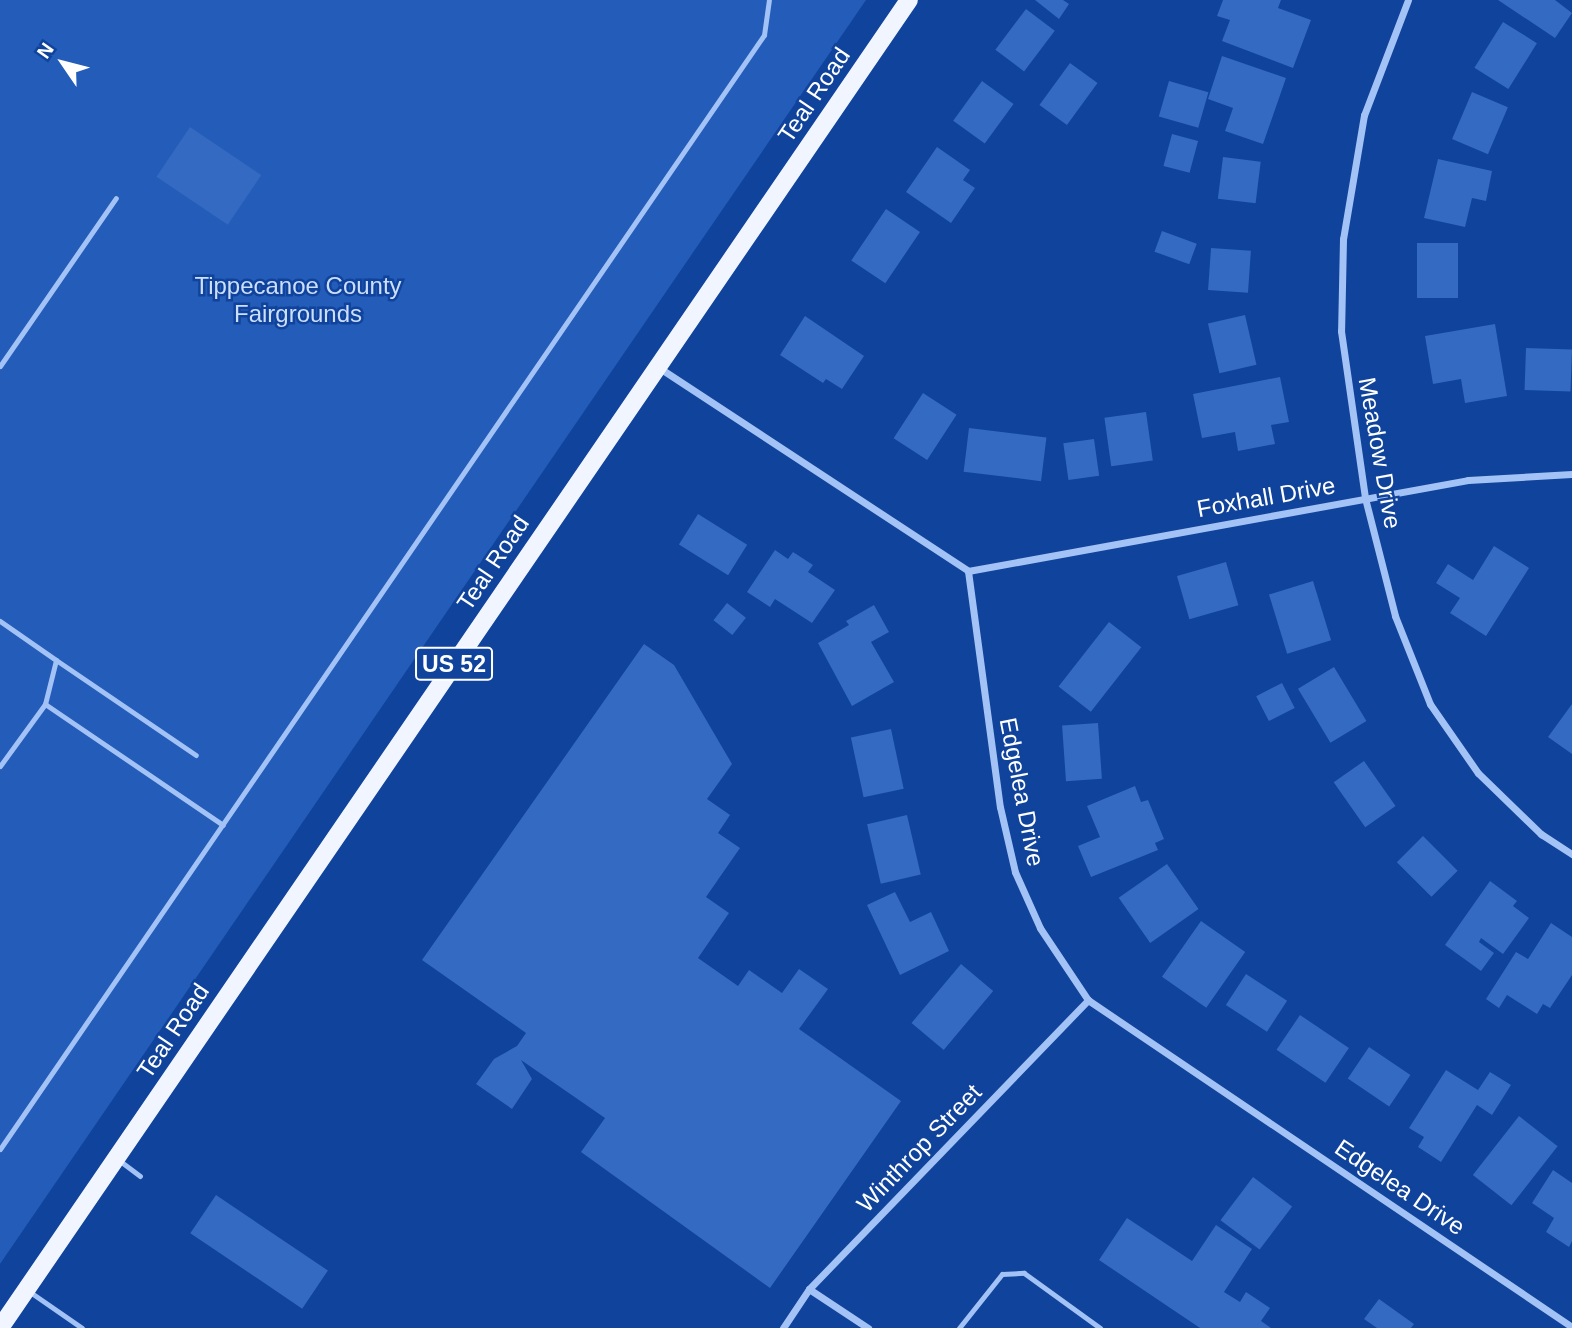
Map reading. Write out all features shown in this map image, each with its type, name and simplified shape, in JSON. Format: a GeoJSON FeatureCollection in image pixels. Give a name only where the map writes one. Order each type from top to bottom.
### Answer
{"type":"FeatureCollection","features":[{"type":"Feature","properties":{"kind":"main road","name":"Teal Road"},"geometry":{"type":"LineString","coordinates":[[0,1328],[909,0]]}},
{"type":"Feature","properties":{"kind":"street","name":"Meadow Drive"},"geometry":{"type":"LineString","coordinates":[[1408,0],[1364,116],[1343,239],[1340,331],[1365,498],[1395,616],[1430,704],[1478,773],[1541,834],[1572,854]]}},
{"type":"Feature","properties":{"kind":"street"},"geometry":{"type":"LineString","coordinates":[[658,366],[968,571]]}},
{"type":"Feature","properties":{"kind":"street","name":"Foxhall Drive"},"geometry":{"type":"LineString","coordinates":[[968,571],[1468,480],[1572,474]]}},
{"type":"Feature","properties":{"kind":"street","name":"Edgelea Drive"},"geometry":{"type":"LineString","coordinates":[[968,571],[1000,807],[1015,873],[1040,928],[1088,1000],[1572,1327]]}},
{"type":"Feature","properties":{"kind":"street","name":"Winthrop Street"},"geometry":{"type":"LineString","coordinates":[[783,1328],[810,1289],[1088,1000]]}},
{"type":"Feature","properties":{"kind":"street"},"geometry":{"type":"LineString","coordinates":[[810,1289],[868,1328]]}},
{"type":"Feature","properties":{"kind":"lane"},"geometry":{"type":"LineString","coordinates":[[0,1149],[764,35],[769,0]]}},
{"type":"Feature","properties":{"kind":"lane"},"geometry":{"type":"LineString","coordinates":[[0,366],[116,198]]}},
{"type":"Feature","properties":{"kind":"lane"},"geometry":{"type":"LineString","coordinates":[[0,621],[196,755]]}},
{"type":"Feature","properties":{"kind":"lane"},"geometry":{"type":"LineString","coordinates":[[0,766],[45,704],[55,660]]}},
{"type":"Feature","properties":{"kind":"lane"},"geometry":{"type":"LineString","coordinates":[[45,704],[223,825]]}},
{"type":"Feature","properties":{"kind":"lane"},"geometry":{"type":"LineString","coordinates":[[116,1158],[139,1176]]}},
{"type":"Feature","properties":{"kind":"lane"},"geometry":{"type":"LineString","coordinates":[[959,1328],[1002,1274],[1024,1273],[1100,1328]]}},
{"type":"Feature","properties":{"kind":"lane"},"geometry":{"type":"LineString","coordinates":[[26,1289],[82,1328]]}},
{"type":"Feature","properties":{"kind":"green space","name":"Tippecanoe County Fairgrounds"},"geometry":{"type":"Polygon","coordinates":[[[0,0],[866,0],[0,1264],[0,0]]]}},
{"type":"Feature","properties":{"kind":"building"},"geometry":{"type":"Polygon","coordinates":[[[1035,0],[1063,0],[1069,4],[1059,19],[1035,0]]]}},
{"type":"Feature","properties":{"kind":"building"},"geometry":{"type":"Polygon","coordinates":[[[1223,0],[1281,0],[1278,8],[1311,20],[1293,68],[1222,41],[1230,20],[1217,16],[1223,0]]]}},
{"type":"Feature","properties":{"kind":"building"},"geometry":{"type":"Polygon","coordinates":[[[1498,0],[1555,0],[1572,13],[1555,38],[1498,0]]]}},
{"type":"Feature","properties":{"kind":"building"},"geometry":{"type":"Polygon","coordinates":[[[1026,9],[1055,31],[1024,71],[995,50],[1026,9]]]}},
{"type":"Feature","properties":{"kind":"building"},"geometry":{"type":"Polygon","coordinates":[[[1503,22],[1537,43],[1508,89],[1474,68],[1503,22]]]}},
{"type":"Feature","properties":{"kind":"building"},"geometry":{"type":"Polygon","coordinates":[[[1222,56],[1286,78],[1263,144],[1225,131],[1233,108],[1208,99],[1222,56]]]}},
{"type":"Feature","properties":{"kind":"building"},"geometry":{"type":"Polygon","coordinates":[[[1070,63],[1098,83],[1067,125],[1039,105],[1070,63]]]}},
{"type":"Feature","properties":{"kind":"building"},"geometry":{"type":"Polygon","coordinates":[[[982,81],[1014,104],[985,144],[953,121],[982,81]]]}},
{"type":"Feature","properties":{"kind":"building"},"geometry":{"type":"Polygon","coordinates":[[[1169,81],[1208,92],[1198,128],[1159,117],[1169,81]]]}},
{"type":"Feature","properties":{"kind":"building"},"geometry":{"type":"Polygon","coordinates":[[[1472,92],[1508,107],[1488,154],[1452,139],[1472,92]]]}},
{"type":"Feature","properties":{"kind":"building"},"geometry":{"type":"Polygon","coordinates":[[[190,127],[261,175],[228,225],[156,177],[190,127]]]}},
{"type":"Feature","properties":{"kind":"building"},"geometry":{"type":"Polygon","coordinates":[[[1172,134],[1198,141],[1190,173],[1163,166],[1172,134]]]}},
{"type":"Feature","properties":{"kind":"building"},"geometry":{"type":"Polygon","coordinates":[[[937,147],[970,170],[963,180],[975,188],[951,223],[906,192],[937,147]]]}},
{"type":"Feature","properties":{"kind":"building"},"geometry":{"type":"Polygon","coordinates":[[[1223,157],[1261,162],[1256,203],[1218,199],[1223,157]]]}},
{"type":"Feature","properties":{"kind":"building"},"geometry":{"type":"Polygon","coordinates":[[[1438,159],[1492,171],[1486,201],[1472,198],[1465,227],[1424,218],[1438,159]]]}},
{"type":"Feature","properties":{"kind":"building"},"geometry":{"type":"Polygon","coordinates":[[[886,209],[920,232],[885,283],[851,260],[886,209]]]}},
{"type":"Feature","properties":{"kind":"building"},"geometry":{"type":"Polygon","coordinates":[[[1162,231],[1197,244],[1189,264],[1154,252],[1162,231]]]}},
{"type":"Feature","properties":{"kind":"building"},"geometry":{"type":"Polygon","coordinates":[[[1417,243],[1458,243],[1458,298],[1417,298],[1417,243]]]}},
{"type":"Feature","properties":{"kind":"building"},"geometry":{"type":"Polygon","coordinates":[[[1211,248],[1251,251],[1248,293],[1208,290],[1211,248]]]}},
{"type":"Feature","properties":{"kind":"building"},"geometry":{"type":"Polygon","coordinates":[[[1245,315],[1256,365],[1219,373],[1208,324],[1245,315]]]}},
{"type":"Feature","properties":{"kind":"building"},"geometry":{"type":"Polygon","coordinates":[[[805,316],[864,356],[842,389],[826,379],[823,383],[780,355],[805,316]]]}},
{"type":"Feature","properties":{"kind":"building"},"geometry":{"type":"Polygon","coordinates":[[[1495,324],[1507,396],[1465,403],[1461,379],[1433,384],[1425,336],[1495,324]]]}},
{"type":"Feature","properties":{"kind":"building"},"geometry":{"type":"Polygon","coordinates":[[[1526,348],[1572,350],[1571,392],[1525,390],[1526,348]]]}},
{"type":"Feature","properties":{"kind":"building"},"geometry":{"type":"Polygon","coordinates":[[[1280,377],[1289,422],[1271,425],[1275,444],[1238,451],[1235,432],[1202,438],[1193,394],[1280,377]]]}},
{"type":"Feature","properties":{"kind":"building"},"geometry":{"type":"Polygon","coordinates":[[[923,393],[957,415],[927,460],[894,438],[923,393]]]}},
{"type":"Feature","properties":{"kind":"building"},"geometry":{"type":"Polygon","coordinates":[[[1146,412],[1153,461],[1111,466],[1104,418],[1146,412]]]}},
{"type":"Feature","properties":{"kind":"building"},"geometry":{"type":"Polygon","coordinates":[[[969,428],[1046,438],[1041,481],[964,472],[969,428]]]}},
{"type":"Feature","properties":{"kind":"building"},"geometry":{"type":"Polygon","coordinates":[[[1094,439],[1099,476],[1068,480],[1063,443],[1094,439]]]}},
{"type":"Feature","properties":{"kind":"building"},"geometry":{"type":"Polygon","coordinates":[[[698,514],[747,545],[728,575],[679,545],[698,514]]]}},
{"type":"Feature","properties":{"kind":"building"},"geometry":{"type":"Polygon","coordinates":[[[1494,546],[1529,568],[1486,636],[1450,613],[1460,598],[1436,583],[1448,564],[1473,580],[1494,546]]]}},
{"type":"Feature","properties":{"kind":"building"},"geometry":{"type":"Polygon","coordinates":[[[775,550],[788,559],[793,552],[813,565],[808,572],[835,590],[812,623],[775,599],[770,607],[747,592],[775,550]]]}},
{"type":"Feature","properties":{"kind":"building"},"geometry":{"type":"Polygon","coordinates":[[[1226,562],[1238,605],[1189,619],[1177,576],[1226,562]]]}},
{"type":"Feature","properties":{"kind":"building"},"geometry":{"type":"Polygon","coordinates":[[[1313,581],[1331,640],[1287,654],[1269,594],[1313,581]]]}},
{"type":"Feature","properties":{"kind":"building"},"geometry":{"type":"Polygon","coordinates":[[[727,603],[746,618],[732,635],[713,620],[727,603]]]}},
{"type":"Feature","properties":{"kind":"building"},"geometry":{"type":"Polygon","coordinates":[[[874,605],[889,632],[871,642],[894,682],[852,706],[818,643],[849,625],[846,621],[874,605]]]}},
{"type":"Feature","properties":{"kind":"building"},"geometry":{"type":"Polygon","coordinates":[[[1109,622],[1141,647],[1091,712],[1059,687],[1109,622]]]}},
{"type":"Feature","properties":{"kind":"building"},"geometry":{"type":"Polygon","coordinates":[[[644,644],[674,665],[732,764],[707,799],[730,815],[718,833],[740,848],[706,897],[729,913],[698,958],[738,986],[749,970],[782,993],[799,969],[828,989],[799,1029],[901,1101],[770,1288],[581,1152],[605,1118],[521,1060],[532,1079],[512,1109],[476,1084],[494,1059],[517,1046],[526,1033],[422,960],[644,644]]]}},
{"type":"Feature","properties":{"kind":"building"},"geometry":{"type":"Polygon","coordinates":[[[1334,667],[1366,721],[1330,743],[1298,689],[1334,667]]]}},
{"type":"Feature","properties":{"kind":"building"},"geometry":{"type":"Polygon","coordinates":[[[1282,683],[1295,708],[1269,721],[1256,696],[1282,683]]]}},
{"type":"Feature","properties":{"kind":"building"},"geometry":{"type":"Polygon","coordinates":[[[1572,704],[1572,754],[1548,737],[1572,704]]]}},
{"type":"Feature","properties":{"kind":"building"},"geometry":{"type":"Polygon","coordinates":[[[1098,723],[1102,779],[1066,781],[1062,726],[1098,723]]]}},
{"type":"Feature","properties":{"kind":"building"},"geometry":{"type":"Polygon","coordinates":[[[891,729],[904,789],[864,797],[851,738],[891,729]]]}},
{"type":"Feature","properties":{"kind":"building"},"geometry":{"type":"Polygon","coordinates":[[[1364,761],[1396,806],[1365,827],[1334,782],[1364,761]]]}},
{"type":"Feature","properties":{"kind":"building"},"geometry":{"type":"Polygon","coordinates":[[[1135,786],[1141,802],[1148,800],[1164,839],[1155,843],[1158,850],[1091,877],[1078,846],[1100,837],[1087,806],[1135,786]]]}},
{"type":"Feature","properties":{"kind":"building"},"geometry":{"type":"Polygon","coordinates":[[[907,815],[921,874],[881,884],[867,824],[907,815]]]}},
{"type":"Feature","properties":{"kind":"building"},"geometry":{"type":"Polygon","coordinates":[[[1423,836],[1458,871],[1431,897],[1397,862],[1423,836]]]}},
{"type":"Feature","properties":{"kind":"building"},"geometry":{"type":"Polygon","coordinates":[[[1167,864],[1199,909],[1150,943],[1119,898],[1167,864]]]}},
{"type":"Feature","properties":{"kind":"building"},"geometry":{"type":"Polygon","coordinates":[[[1490,881],[1517,901],[1513,906],[1529,918],[1503,954],[1481,938],[1479,942],[1494,953],[1481,971],[1445,945],[1490,881]]]}},
{"type":"Feature","properties":{"kind":"building"},"geometry":{"type":"Polygon","coordinates":[[[895,892],[910,922],[931,912],[949,951],[900,975],[867,905],[895,892]]]}},
{"type":"Feature","properties":{"kind":"building"},"geometry":{"type":"Polygon","coordinates":[[[1201,921],[1245,952],[1206,1008],[1162,977],[1201,921]]]}},
{"type":"Feature","properties":{"kind":"building"},"geometry":{"type":"Polygon","coordinates":[[[1551,923],[1572,937],[1572,975],[1550,1008],[1543,1004],[1537,1014],[1507,995],[1499,1008],[1486,999],[1516,952],[1528,959],[1551,923]]]}},
{"type":"Feature","properties":{"kind":"building"},"geometry":{"type":"Polygon","coordinates":[[[961,964],[993,991],[944,1050],[912,1023],[961,964]]]}},
{"type":"Feature","properties":{"kind":"building"},"geometry":{"type":"Polygon","coordinates":[[[1246,974],[1287,1001],[1267,1032],[1226,1005],[1246,974]]]}},
{"type":"Feature","properties":{"kind":"building"},"geometry":{"type":"Polygon","coordinates":[[[1300,1015],[1349,1048],[1325,1083],[1277,1050],[1300,1015]]]}},
{"type":"Feature","properties":{"kind":"building"},"geometry":{"type":"Polygon","coordinates":[[[1369,1047],[1410,1075],[1389,1106],[1348,1079],[1369,1047]]]}},
{"type":"Feature","properties":{"kind":"building"},"geometry":{"type":"Polygon","coordinates":[[[1446,1070],[1478,1090],[1490,1072],[1511,1085],[1492,1115],[1477,1105],[1441,1162],[1418,1147],[1424,1137],[1409,1128],[1446,1070]]]}},
{"type":"Feature","properties":{"kind":"building"},"geometry":{"type":"Polygon","coordinates":[[[1519,1116],[1558,1146],[1511,1205],[1473,1175],[1519,1116]]]}},
{"type":"Feature","properties":{"kind":"building"},"geometry":{"type":"Polygon","coordinates":[[[1553,1170],[1572,1183],[1572,1241],[1569,1247],[1546,1232],[1554,1218],[1532,1203],[1553,1170]]]}},
{"type":"Feature","properties":{"kind":"building"},"geometry":{"type":"Polygon","coordinates":[[[1253,1177],[1292,1206],[1260,1250],[1221,1220],[1253,1177]]]}},
{"type":"Feature","properties":{"kind":"building"},"geometry":{"type":"Polygon","coordinates":[[[216,1195],[328,1270],[302,1309],[190,1233],[216,1195]]]}},
{"type":"Feature","properties":{"kind":"building"},"geometry":{"type":"Polygon","coordinates":[[[1127,1218],[1192,1261],[1216,1225],[1252,1249],[1224,1292],[1240,1302],[1246,1292],[1270,1308],[1261,1321],[1271,1328],[1200,1328],[1099,1260],[1127,1218]]]}},
{"type":"Feature","properties":{"kind":"building"},"geometry":{"type":"Polygon","coordinates":[[[1379,1299],[1414,1324],[1411,1328],[1377,1328],[1364,1319],[1379,1299]]]}}]}
